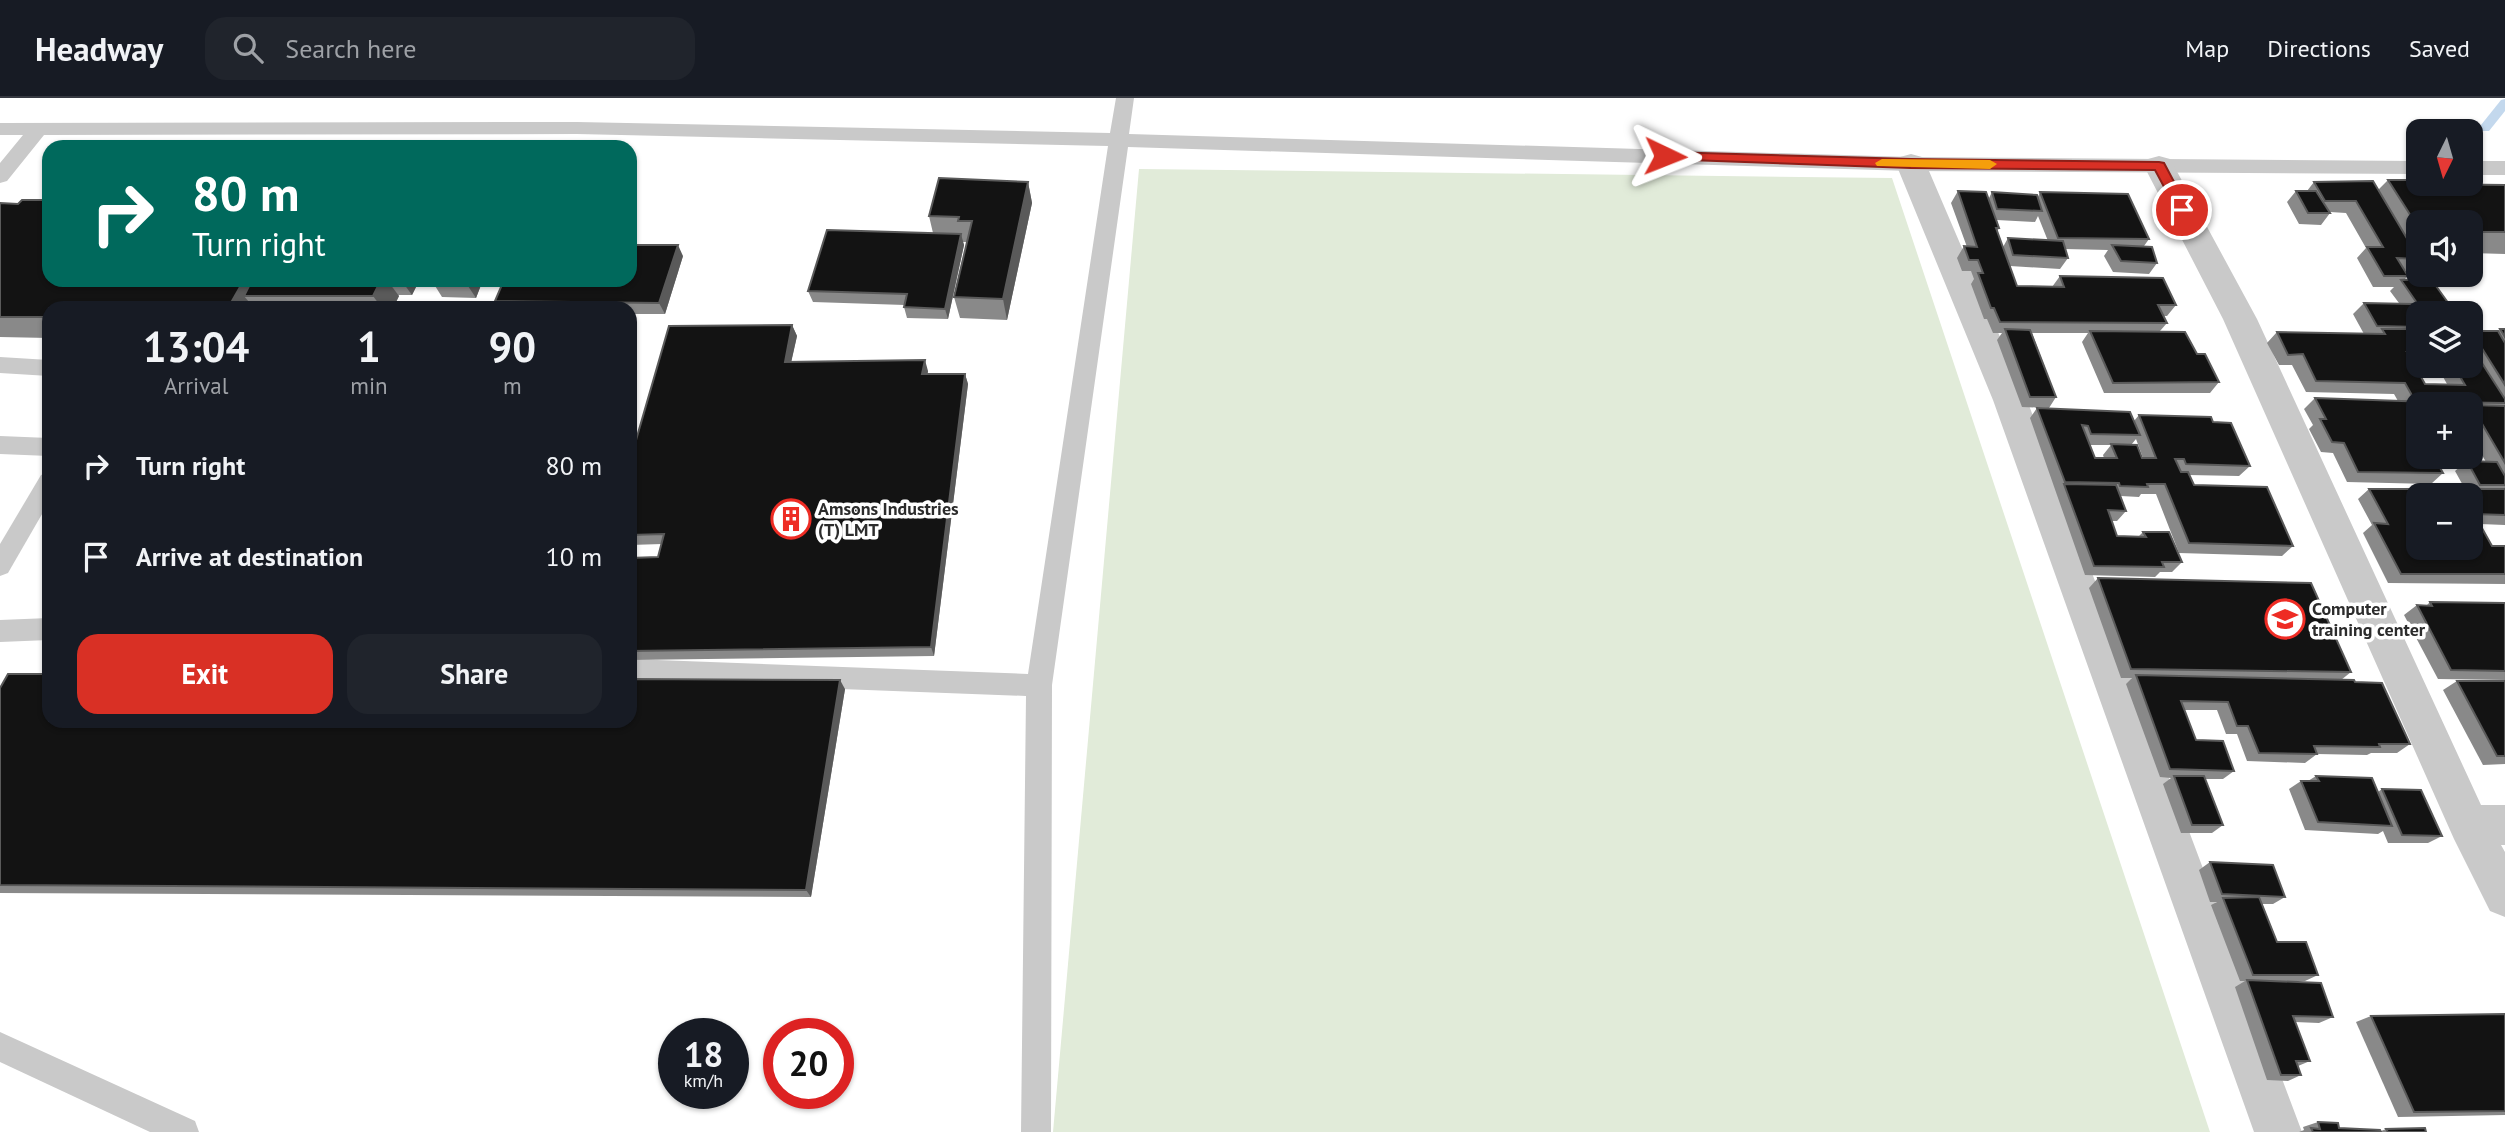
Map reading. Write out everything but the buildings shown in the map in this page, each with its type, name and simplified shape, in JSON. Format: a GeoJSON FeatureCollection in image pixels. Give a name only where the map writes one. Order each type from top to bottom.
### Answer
{"type":"FeatureCollection","features":[{"type":"Feature","properties":{"kind":"street"},"geometry":{"type":"LineString","coordinates":[[1911,164],[2010,400],[2277,1132]]}},
{"type":"Feature","properties":{"kind":"street"},"geometry":{"type":"LineString","coordinates":[[2159,166],[2240,319],[2487,825],[2505,896]]}},
{"type":"Feature","properties":{"kind":"lane"},"geometry":{"type":"LineString","coordinates":[[1036,1132],[1039,685],[1125,98]]}},
{"type":"Feature","properties":{"kind":"lane"},"geometry":{"type":"LineString","coordinates":[[0,176],[39,128]]}},
{"type":"Feature","properties":{"kind":"lane"},"geometry":{"type":"LineString","coordinates":[[0,129],[577,128],[1120,140],[1911,164],[2406,168]]}},
{"type":"Feature","properties":{"kind":"lane"},"geometry":{"type":"LineString","coordinates":[[2483,168],[2505,168]]}},
{"type":"Feature","properties":{"kind":"lane"},"geometry":{"type":"LineString","coordinates":[[0,365],[42,368]]}},
{"type":"Feature","properties":{"kind":"lane"},"geometry":{"type":"LineString","coordinates":[[0,445],[42,447]]}},
{"type":"Feature","properties":{"kind":"lane"},"geometry":{"type":"LineString","coordinates":[[0,566],[42,493]]}},
{"type":"Feature","properties":{"kind":"lane"},"geometry":{"type":"LineString","coordinates":[[0,631],[42,629]]}},
{"type":"Feature","properties":{"kind":"lane"},"geometry":{"type":"LineString","coordinates":[[637,670],[1039,685]]}},
{"type":"Feature","properties":{"kind":"lane"},"geometry":{"type":"LineString","coordinates":[[0,1047],[184,1132]]}},
{"type":"Feature","properties":{"kind":"green space"},"geometry":{"type":"Polygon","coordinates":[[[1139,169],[1892,178],[2210,1132],[1053,1132],[1139,169]]]}},
{"type":"Feature","properties":{"kind":"waterway"},"geometry":{"type":"LineString","coordinates":[[2485,128],[2505,103]]}},
{"type":"Feature","properties":{"kind":"slow traffic"},"geometry":{"type":"LineString","coordinates":[[1882,163],[1990,164]]}},
{"type":"Feature","properties":{"kind":"place","name":"Amsons Industries (T) LMT"},"geometry":{"type":"Point","coordinates":[791,519]}},
{"type":"Feature","properties":{"kind":"place","name":"Computer training center"},"geometry":{"type":"Point","coordinates":[2285,619]}},
{"type":"Feature","properties":{"kind":"route"},"geometry":{"type":"LineString","coordinates":[[1665,156],[1911,164],[2159,166],[2182,210]]}}]}
